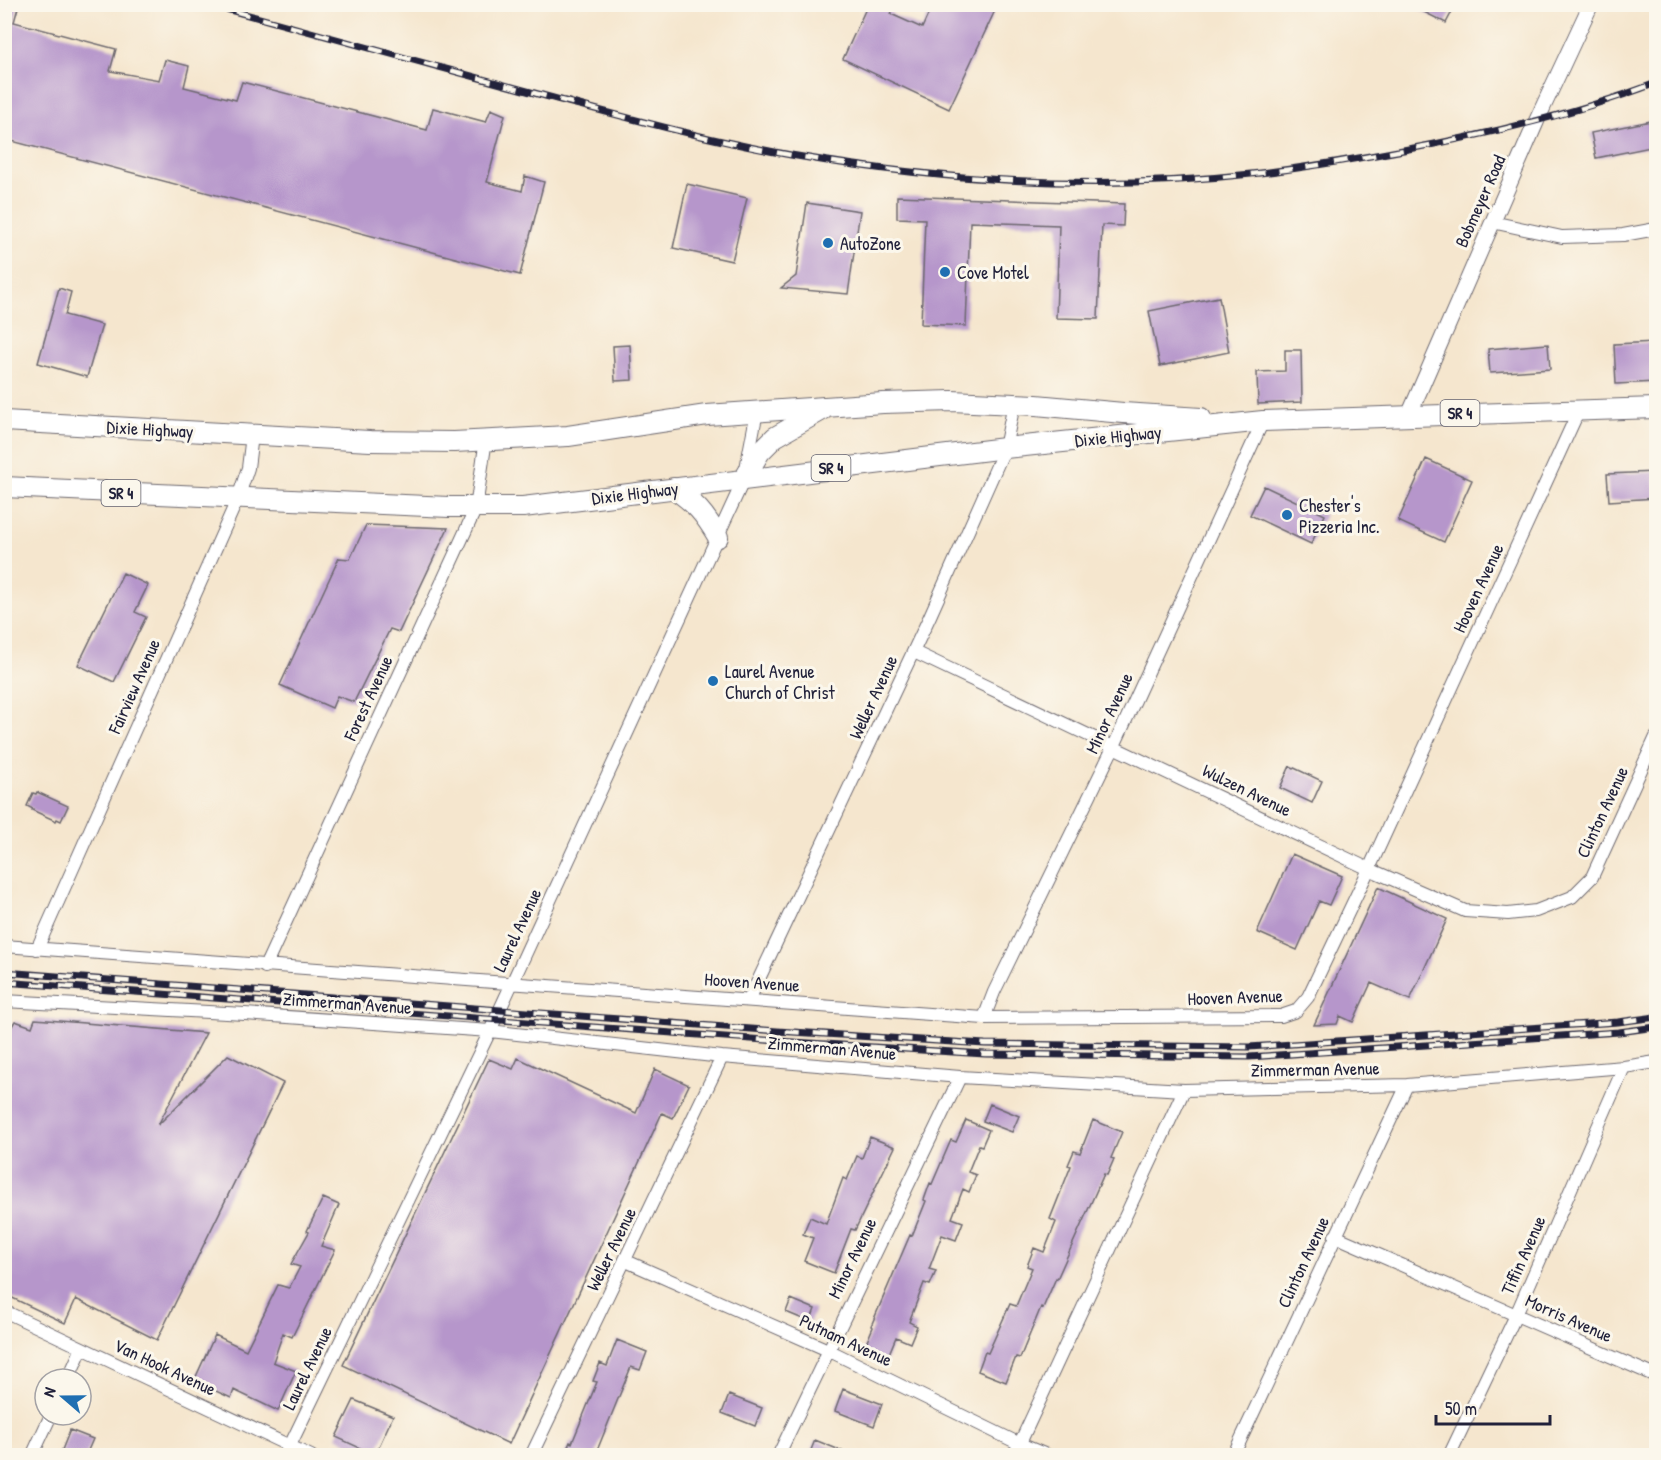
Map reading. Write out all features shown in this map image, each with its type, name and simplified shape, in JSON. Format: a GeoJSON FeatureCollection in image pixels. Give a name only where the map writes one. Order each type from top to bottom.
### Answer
{"type":"FeatureCollection","features":[{"type":"Feature","properties":{"kind":"main road","name":"Dixie Highway"},"geometry":{"type":"LineString","coordinates":[[4,421],[370,441],[454,442],[568,436],[707,415],[951,401],[1263,421]]}},
{"type":"Feature","properties":{"kind":"main road"},"geometry":{"type":"LineString","coordinates":[[744,478],[760,452],[775,437],[827,407]]}},
{"type":"Feature","properties":{"kind":"main road","name":"Dixie Highway"},"geometry":{"type":"LineString","coordinates":[[4,488],[476,508],[523,507],[1005,447],[1263,421],[1656,408]]}},
{"type":"Feature","properties":{"kind":"main road"},"geometry":{"type":"LineString","coordinates":[[673,488],[704,513],[718,537]]}},
{"type":"Feature","properties":{"kind":"street","name":"Bobmeyer Road"},"geometry":{"type":"LineString","coordinates":[[1409,415],[1492,222],[1591,4]]}},
{"type":"Feature","properties":{"kind":"street"},"geometry":{"type":"LineString","coordinates":[[1492,222],[1562,237],[1623,235],[1656,229]]}},
{"type":"Feature","properties":{"kind":"street","name":"Weller Avenue"},"geometry":{"type":"LineString","coordinates":[[749,1000],[914,652],[1005,447],[1014,404]]}},
{"type":"Feature","properties":{"kind":"street","name":"Hooven Avenue"},"geometry":{"type":"LineString","coordinates":[[512,984],[984,1018],[1281,1016],[1296,1011],[1308,997],[1369,869],[1579,410]]}},
{"type":"Feature","properties":{"kind":"street","name":"Laurel Avenue"},"geometry":{"type":"LineString","coordinates":[[288,1451],[490,1031],[718,537],[744,478],[756,411]]}},
{"type":"Feature","properties":{"kind":"street","name":"Minor Avenue"},"geometry":{"type":"LineString","coordinates":[[984,1018],[1114,746],[1263,421]]}},
{"type":"Feature","properties":{"kind":"street","name":"Fairview Avenue"},"geometry":{"type":"LineString","coordinates":[[37,949],[238,498],[248,468],[252,435]]}},
{"type":"Feature","properties":{"kind":"street","name":"Forest Avenue"},"geometry":{"type":"LineString","coordinates":[[265,966],[476,508],[486,439]]}},
{"type":"Feature","properties":{"kind":"street","name":"Wulzen Avenue"},"geometry":{"type":"LineString","coordinates":[[914,652],[1369,869],[1465,911],[1508,914],[1536,911],[1572,897]]}},
{"type":"Feature","properties":{"kind":"street","name":"Clinton Avenue"},"geometry":{"type":"LineString","coordinates":[[1572,897],[1592,876],[1656,737]]}},
{"type":"Feature","properties":{"kind":"street","name":"Zimmerman Avenue"},"geometry":{"type":"LineString","coordinates":[[4,946],[512,984]]}},
{"type":"Feature","properties":{"kind":"street","name":"Zimmerman Avenue"},"geometry":{"type":"LineString","coordinates":[[4,1001],[245,1014],[490,1031],[722,1056],[960,1077],[1184,1090],[1407,1085],[1624,1067],[1656,1062]]}},
{"type":"Feature","properties":{"kind":"street","name":"Weller Avenue"},"geometry":{"type":"LineString","coordinates":[[531,1455],[626,1261],[722,1056]]}},
{"type":"Feature","properties":{"kind":"street","name":"Tiffin Avenue"},"geometry":{"type":"LineString","coordinates":[[1449,1455],[1516,1315],[1624,1067]]}},
{"type":"Feature","properties":{"kind":"street","name":"Minor Avenue"},"geometry":{"type":"LineString","coordinates":[[778,1455],[960,1077]]}},
{"type":"Feature","properties":{"kind":"street","name":"Clinton Avenue"},"geometry":{"type":"LineString","coordinates":[[1233,1455],[1407,1085]]}},
{"type":"Feature","properties":{"kind":"street"},"geometry":{"type":"LineString","coordinates":[[1017,1450],[1184,1090]]}},
{"type":"Feature","properties":{"kind":"street","name":"Morris Avenue"},"geometry":{"type":"LineString","coordinates":[[1335,1236],[1656,1376]]}},
{"type":"Feature","properties":{"kind":"street","name":"Putnam Avenue"},"geometry":{"type":"LineString","coordinates":[[626,1261],[828,1350],[1017,1450],[1049,1455]]}},
{"type":"Feature","properties":{"kind":"street","name":"Van Hook Avenue"},"geometry":{"type":"LineString","coordinates":[[4,1311],[288,1451],[311,1455]]}},
{"type":"Feature","properties":{"kind":"street"},"geometry":{"type":"LineString","coordinates":[[73,1367],[82,1348]]}},
{"type":"Feature","properties":{"kind":"street"},"geometry":{"type":"LineString","coordinates":[[32,1455],[45,1427]]}},
{"type":"Feature","properties":{"kind":"building"},"geometry":{"type":"Polygon","coordinates":[[[4,4],[19,4],[14,22],[116,49],[110,71],[159,80],[165,60],[189,66],[184,87],[236,100],[242,82],[427,130],[433,108],[486,122],[491,109],[505,115],[487,182],[522,191],[525,176],[544,182],[520,275],[4,139],[4,4]]]}},
{"type":"Feature","properties":{"kind":"building"},"geometry":{"type":"Polygon","coordinates":[[[868,4],[895,4],[891,14],[922,28],[933,4],[998,4],[949,109],[843,59],[868,4]]]}},
{"type":"Feature","properties":{"kind":"building"},"geometry":{"type":"Polygon","coordinates":[[[1408,4],[1456,4],[1446,23],[1408,4]]]}},
{"type":"Feature","properties":{"kind":"building"},"geometry":{"type":"Polygon","coordinates":[[[1656,120],[1656,146],[1596,158],[1591,133],[1656,120]]]}},
{"type":"Feature","properties":{"kind":"building"},"geometry":{"type":"Polygon","coordinates":[[[687,184],[747,198],[732,261],[673,248],[687,184]]]}},
{"type":"Feature","properties":{"kind":"building","name":"Cove Motel"},"geometry":{"type":"Polygon","coordinates":[[[897,196],[1124,204],[1123,226],[1102,225],[1098,319],[1056,318],[1059,225],[970,222],[966,326],[921,324],[925,219],[897,218],[897,196]]]}},
{"type":"Feature","properties":{"kind":"building","name":"AutoZone"},"geometry":{"type":"Polygon","coordinates":[[[807,203],[860,211],[848,294],[781,288],[796,276],[807,203]]]}},
{"type":"Feature","properties":{"kind":"building"},"geometry":{"type":"Polygon","coordinates":[[[59,288],[71,292],[65,315],[102,325],[87,377],[38,363],[59,288]]]}},
{"type":"Feature","properties":{"kind":"building"},"geometry":{"type":"Polygon","coordinates":[[[1219,297],[1229,352],[1160,366],[1149,311],[1219,297]]]}},
{"type":"Feature","properties":{"kind":"building"},"geometry":{"type":"Polygon","coordinates":[[[1656,342],[1656,382],[1616,384],[1614,344],[1656,342]]]}},
{"type":"Feature","properties":{"kind":"building"},"geometry":{"type":"Polygon","coordinates":[[[1548,344],[1550,369],[1490,373],[1488,349],[1548,344]]]}},
{"type":"Feature","properties":{"kind":"building"},"geometry":{"type":"Polygon","coordinates":[[[630,345],[632,380],[615,381],[613,346],[630,345]]]}},
{"type":"Feature","properties":{"kind":"building"},"geometry":{"type":"Polygon","coordinates":[[[1285,350],[1301,350],[1302,402],[1258,404],[1257,372],[1285,371],[1285,350]]]}},
{"type":"Feature","properties":{"kind":"building"},"geometry":{"type":"Polygon","coordinates":[[[1426,459],[1472,480],[1444,542],[1398,521],[1426,459]]]}},
{"type":"Feature","properties":{"kind":"building"},"geometry":{"type":"Polygon","coordinates":[[[1655,472],[1656,498],[1609,501],[1607,474],[1655,472]]]}},
{"type":"Feature","properties":{"kind":"building","name":"Chester's Pizzeria Inc."},"geometry":{"type":"Polygon","coordinates":[[[1264,486],[1325,515],[1311,544],[1250,515],[1264,486]]]}},
{"type":"Feature","properties":{"kind":"building"},"geometry":{"type":"Polygon","coordinates":[[[366,525],[448,528],[399,632],[390,629],[354,702],[337,696],[332,708],[280,685],[339,558],[350,559],[366,525]]]}},
{"type":"Feature","properties":{"kind":"building"},"geometry":{"type":"Polygon","coordinates":[[[123,573],[148,585],[135,612],[146,617],[114,682],[78,665],[123,573]]]}},
{"type":"Feature","properties":{"kind":"building"},"geometry":{"type":"Polygon","coordinates":[[[1290,766],[1322,781],[1312,803],[1280,788],[1290,766]]]}},
{"type":"Feature","properties":{"kind":"building"},"geometry":{"type":"Polygon","coordinates":[[[37,792],[68,806],[61,821],[57,819],[56,821],[27,806],[33,793],[37,792]]]}},
{"type":"Feature","properties":{"kind":"building"},"geometry":{"type":"Polygon","coordinates":[[[1292,854],[1342,876],[1329,905],[1319,901],[1297,950],[1257,932],[1292,854]]]}},
{"type":"Feature","properties":{"kind":"building"},"geometry":{"type":"Polygon","coordinates":[[[1378,887],[1447,919],[1410,1000],[1371,983],[1353,1022],[1340,1016],[1337,1024],[1314,1025],[1378,887]]]}},
{"type":"Feature","properties":{"kind":"building"},"geometry":{"type":"Polygon","coordinates":[[[35,1019],[206,1033],[158,1125],[228,1055],[283,1083],[157,1340],[76,1299],[65,1323],[4,1294],[4,1029],[9,1031],[15,1021],[32,1027],[35,1019]]]}},
{"type":"Feature","properties":{"kind":"building"},"geometry":{"type":"Polygon","coordinates":[[[518,1058],[636,1113],[655,1069],[689,1085],[673,1118],[662,1113],[509,1444],[343,1365],[489,1059],[513,1069],[518,1058]]]}},
{"type":"Feature","properties":{"kind":"building"},"geometry":{"type":"Polygon","coordinates":[[[990,1104],[1019,1116],[1012,1132],[983,1121],[990,1104]]]}},
{"type":"Feature","properties":{"kind":"building"},"geometry":{"type":"Polygon","coordinates":[[[966,1120],[989,1130],[982,1146],[979,1145],[968,1172],[976,1175],[969,1192],[963,1189],[952,1218],[963,1222],[956,1240],[942,1235],[929,1269],[936,1271],[930,1285],[924,1283],[909,1322],[917,1326],[910,1343],[896,1337],[886,1361],[863,1351],[873,1327],[871,1326],[910,1235],[912,1236],[926,1201],[924,1200],[930,1183],[932,1184],[951,1140],[956,1142],[966,1120]]]}},
{"type":"Feature","properties":{"kind":"building"},"geometry":{"type":"Polygon","coordinates":[[[1093,1120],[1122,1132],[1111,1158],[1114,1159],[1107,1175],[1104,1174],[1057,1279],[1043,1308],[1041,1307],[1020,1358],[1016,1357],[1006,1382],[978,1371],[985,1352],[988,1353],[1010,1304],[1016,1306],[1032,1268],[1027,1266],[1034,1248],[1044,1252],[1056,1222],[1050,1219],[1071,1166],[1068,1165],[1074,1151],[1080,1153],[1093,1120]]]}},
{"type":"Feature","properties":{"kind":"building"},"geometry":{"type":"Polygon","coordinates":[[[870,1137],[895,1147],[855,1230],[851,1229],[834,1273],[804,1261],[813,1238],[803,1234],[810,1217],[826,1224],[843,1178],[847,1180],[857,1156],[862,1158],[870,1137]]]}},
{"type":"Feature","properties":{"kind":"building"},"geometry":{"type":"Polygon","coordinates":[[[323,1198],[339,1205],[321,1246],[335,1250],[292,1337],[283,1333],[273,1362],[296,1371],[278,1411],[234,1390],[231,1398],[194,1381],[215,1335],[246,1350],[278,1285],[289,1288],[300,1267],[291,1264],[309,1232],[307,1231],[323,1198]]]}},
{"type":"Feature","properties":{"kind":"building"},"geometry":{"type":"Polygon","coordinates":[[[791,1299],[815,1309],[810,1322],[786,1312],[791,1299]]]}},
{"type":"Feature","properties":{"kind":"building"},"geometry":{"type":"Polygon","coordinates":[[[617,1340],[647,1352],[640,1370],[631,1367],[596,1453],[601,1455],[564,1455],[570,1442],[572,1443],[597,1382],[593,1381],[600,1363],[607,1366],[617,1340]]]}},
{"type":"Feature","properties":{"kind":"building"},"geometry":{"type":"Polygon","coordinates":[[[843,1389],[882,1404],[874,1426],[835,1411],[843,1389]]]}},
{"type":"Feature","properties":{"kind":"building"},"geometry":{"type":"Polygon","coordinates":[[[729,1395],[762,1408],[755,1426],[722,1413],[729,1395]]]}},
{"type":"Feature","properties":{"kind":"building"},"geometry":{"type":"Polygon","coordinates":[[[354,1400],[393,1416],[375,1455],[336,1437],[354,1400]]]}},
{"type":"Feature","properties":{"kind":"building"},"geometry":{"type":"Polygon","coordinates":[[[70,1430],[93,1439],[86,1455],[60,1455],[70,1430]]]}},
{"type":"Feature","properties":{"kind":"building"},"geometry":{"type":"Polygon","coordinates":[[[815,1440],[852,1455],[809,1455],[815,1440]]]}},
{"type":"Feature","properties":{"kind":"railway"},"geometry":{"type":"LineString","coordinates":[[208,4],[538,94],[727,142],[848,164],[1020,181],[1136,182],[1251,174],[1306,167],[1496,131],[1593,105],[1656,83]]}},
{"type":"Feature","properties":{"kind":"railway"},"geometry":{"type":"LineString","coordinates":[[4,972],[777,1031],[985,1044],[1249,1047],[1618,1022],[1656,1017]]}},
{"type":"Feature","properties":{"kind":"railway"},"geometry":{"type":"LineString","coordinates":[[4,982],[777,1041],[985,1054],[1249,1057],[1619,1032],[1656,1027]]}},
{"type":"Feature","properties":{"kind":"place","name":"AutoZone"},"geometry":{"type":"Point","coordinates":[828,243]}},
{"type":"Feature","properties":{"kind":"place","name":"Cove Motel"},"geometry":{"type":"Point","coordinates":[945,272]}},
{"type":"Feature","properties":{"kind":"place","name":"Chester's Pizzeria Inc."},"geometry":{"type":"Point","coordinates":[1287,515]}},
{"type":"Feature","properties":{"kind":"place","name":"Laurel Avenue Church of Christ"},"geometry":{"type":"Point","coordinates":[713,681]}}]}
